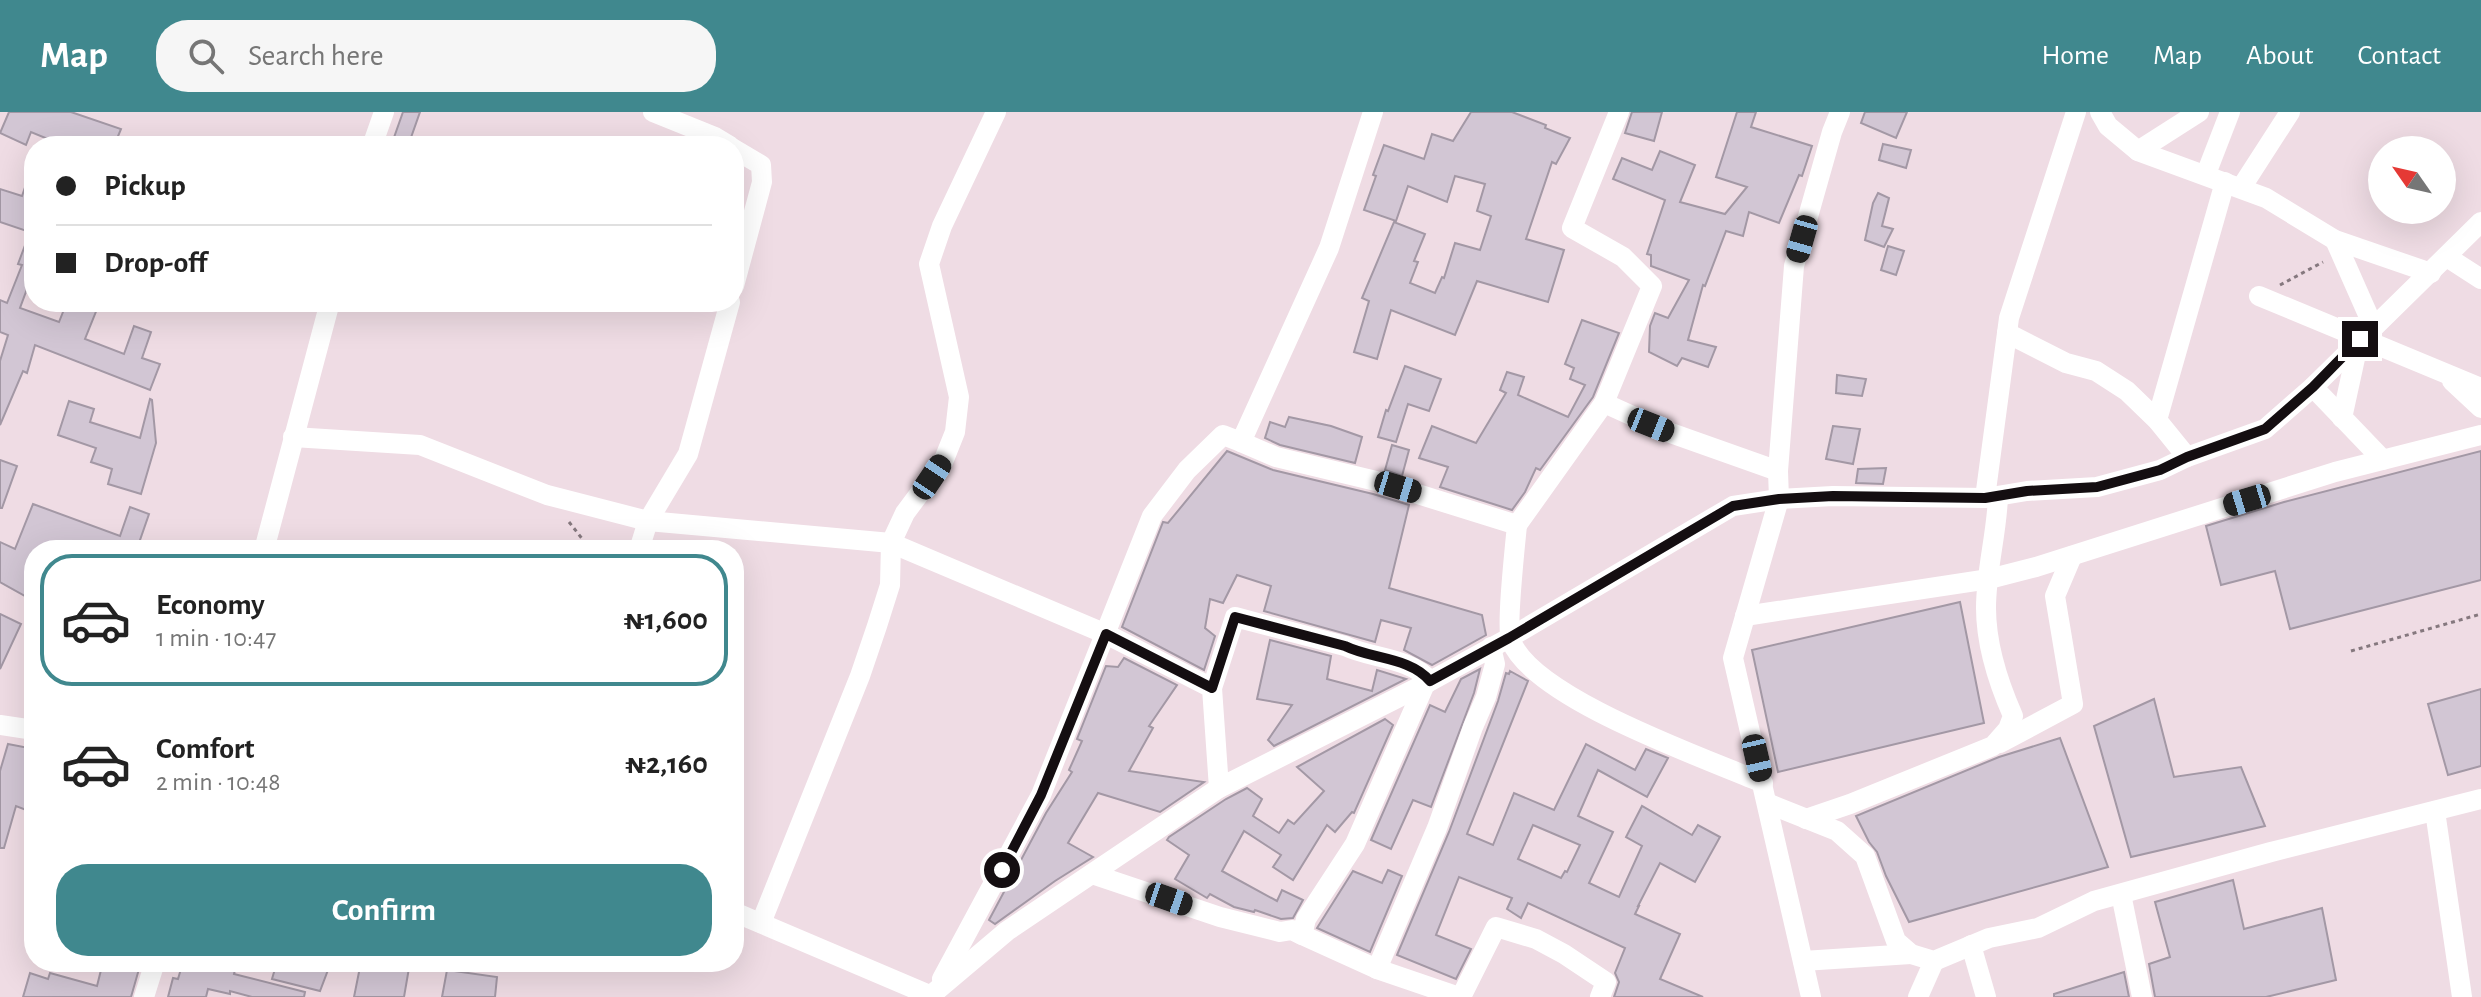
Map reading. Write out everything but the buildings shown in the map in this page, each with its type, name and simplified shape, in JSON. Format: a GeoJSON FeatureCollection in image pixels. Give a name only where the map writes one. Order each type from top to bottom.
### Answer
{"type":"FeatureCollection","features":[{"type":"Feature","properties":{"kind":"street"},"geometry":{"type":"LineString","coordinates":[[376,136],[384,112]]}},
{"type":"Feature","properties":{"kind":"street"},"geometry":{"type":"LineString","coordinates":[[653,112],[713,136]]}},
{"type":"Feature","properties":{"kind":"street"},"geometry":{"type":"LineString","coordinates":[[761,923],[860,676],[890,585],[891,543],[905,513],[943,462],[955,432],[959,397],[929,264],[942,226],[996,112]]}},
{"type":"Feature","properties":{"kind":"street"},"geometry":{"type":"LineString","coordinates":[[1377,969],[1437,828],[1486,697],[1500,643],[1517,525],[1604,403],[1652,286],[1623,257],[1572,228],[1619,112]]}},
{"type":"Feature","properties":{"kind":"street"},"geometry":{"type":"LineString","coordinates":[[1811,997],[1733,658],[1779,499],[1778,471],[1794,266],[1840,112]]}},
{"type":"Feature","properties":{"kind":"street"},"geometry":{"type":"LineString","coordinates":[[1993,746],[2008,729],[2013,716],[2000,686],[1988,638],[1986,606],[1998,519],[1991,497],[2007,333],[2009,318],[2076,112]]}},
{"type":"Feature","properties":{"kind":"street"},"geometry":{"type":"LineString","coordinates":[[2100,112],[2108,126],[2138,151],[2266,198],[2337,246],[2431,273]]}},
{"type":"Feature","properties":{"kind":"street"},"geometry":{"type":"LineString","coordinates":[[2138,151],[2199,112]]}},
{"type":"Feature","properties":{"kind":"street"},"geometry":{"type":"LineString","coordinates":[[2157,420],[2224,181],[2230,112]]}},
{"type":"Feature","properties":{"kind":"street"},"geometry":{"type":"LineString","coordinates":[[2224,181],[2290,112]]}},
{"type":"Feature","properties":{"kind":"street"},"geometry":{"type":"LineString","coordinates":[[1241,442],[1329,248],[1377,115]]}},
{"type":"Feature","properties":{"kind":"street"},"geometry":{"type":"LineString","coordinates":[[744,154],[761,165],[762,182],[744,249]]}},
{"type":"Feature","properties":{"kind":"street"},"geometry":{"type":"LineString","coordinates":[[931,997],[1007,931],[1219,788],[1428,683],[1733,506],[1833,496],[1991,497],[2027,491],[2097,487],[2160,470],[2265,429],[2313,387],[2481,222]]}},
{"type":"Feature","properties":{"kind":"street"},"geometry":{"type":"LineString","coordinates":[[2337,246],[2366,333],[2342,418]]}},
{"type":"Feature","properties":{"kind":"street"},"geometry":{"type":"LineString","coordinates":[[2447,257],[2481,279]]}},
{"type":"Feature","properties":{"kind":"street"},"geometry":{"type":"LineString","coordinates":[[2259,296],[2366,333],[2481,388]]}},
{"type":"Feature","properties":{"kind":"street"},"geometry":{"type":"LineString","coordinates":[[267,540],[327,312]]}},
{"type":"Feature","properties":{"kind":"street"},"geometry":{"type":"LineString","coordinates":[[642,540],[648,521],[688,454],[727,312]]}},
{"type":"Feature","properties":{"kind":"street"},"geometry":{"type":"LineString","coordinates":[[2007,333],[2066,363],[2096,371],[2127,391],[2157,420],[2187,457]]}},
{"type":"Feature","properties":{"kind":"street"},"geometry":{"type":"LineString","coordinates":[[2442,372],[2481,408]]}},
{"type":"Feature","properties":{"kind":"street"},"geometry":{"type":"LineString","coordinates":[[2313,387],[2383,460]]}},
{"type":"Feature","properties":{"kind":"street"},"geometry":{"type":"LineString","coordinates":[[1604,403],[1694,442],[1778,471]]}},
{"type":"Feature","properties":{"kind":"street"},"geometry":{"type":"LineString","coordinates":[[931,997],[949,969],[1041,795],[1152,516],[1187,470],[1223,435],[1276,457],[1391,485],[1517,525]]}},
{"type":"Feature","properties":{"kind":"street"},"geometry":{"type":"LineString","coordinates":[[1745,616],[1989,579],[2072,556],[2335,472],[2481,435]]}},
{"type":"Feature","properties":{"kind":"street"},"geometry":{"type":"LineString","coordinates":[[293,437],[420,445],[547,495],[648,521],[891,543],[1106,634],[1212,688]]}},
{"type":"Feature","properties":{"kind":"street"},"geometry":{"type":"LineString","coordinates":[[1806,819],[1993,746],[2073,704],[2055,596],[2072,556]]}},
{"type":"Feature","properties":{"kind":"street"},"geometry":{"type":"LineString","coordinates":[[1219,788],[1212,688],[1235,617],[1345,646],[1359,653],[1413,667],[1424,674],[1428,683],[1355,844],[1306,919],[1302,935]]}},
{"type":"Feature","properties":{"kind":"street"},"geometry":{"type":"LineString","coordinates":[[1500,643],[1542,679],[1599,714],[1765,793],[1806,819],[1837,831],[1865,856],[1896,941],[1911,954]]}},
{"type":"Feature","properties":{"kind":"street"},"geometry":{"type":"LineString","coordinates":[[0,725],[24,729]]}},
{"type":"Feature","properties":{"kind":"street"},"geometry":{"type":"LineString","coordinates":[[1803,961],[1911,954],[1934,961],[1989,938],[2038,928],[2094,901],[2481,799]]}},
{"type":"Feature","properties":{"kind":"street"},"geometry":{"type":"LineString","coordinates":[[2435,811],[2462,997]]}},
{"type":"Feature","properties":{"kind":"street"},"geometry":{"type":"LineString","coordinates":[[1092,874],[1220,917],[1280,932],[1292,930],[1377,969],[1460,997],[1496,927],[1536,939],[1575,961],[1606,982],[1600,997]]}},
{"type":"Feature","properties":{"kind":"street"},"geometry":{"type":"LineString","coordinates":[[2121,894],[2142,997]]}},
{"type":"Feature","properties":{"kind":"street"},"geometry":{"type":"LineString","coordinates":[[744,916],[931,997]]}},
{"type":"Feature","properties":{"kind":"street"},"geometry":{"type":"LineString","coordinates":[[1971,945],[1986,997]]}},
{"type":"Feature","properties":{"kind":"street"},"geometry":{"type":"LineString","coordinates":[[1918,997],[1934,961]]}},
{"type":"Feature","properties":{"kind":"street"},"geometry":{"type":"LineString","coordinates":[[144,997],[152,972]]}},
{"type":"Feature","properties":{"kind":"path"},"geometry":{"type":"LineString","coordinates":[[2259,296],[2337,246]]}},
{"type":"Feature","properties":{"kind":"path"},"geometry":{"type":"LineString","coordinates":[[547,495],[583,540]]}},
{"type":"Feature","properties":{"kind":"path"},"geometry":{"type":"LineString","coordinates":[[2351,651],[2481,614]]}},
{"type":"Feature","properties":{"kind":"route"},"geometry":{"type":"LineString","coordinates":[[1002,870],[1041,795],[1106,634],[1212,688],[1235,617],[1413,667],[1430,681],[1733,506],[1747,502],[1833,496],[1985,498],[2027,491],[2097,487],[2160,470],[2265,429],[2313,387],[2360,339]]}}]}
